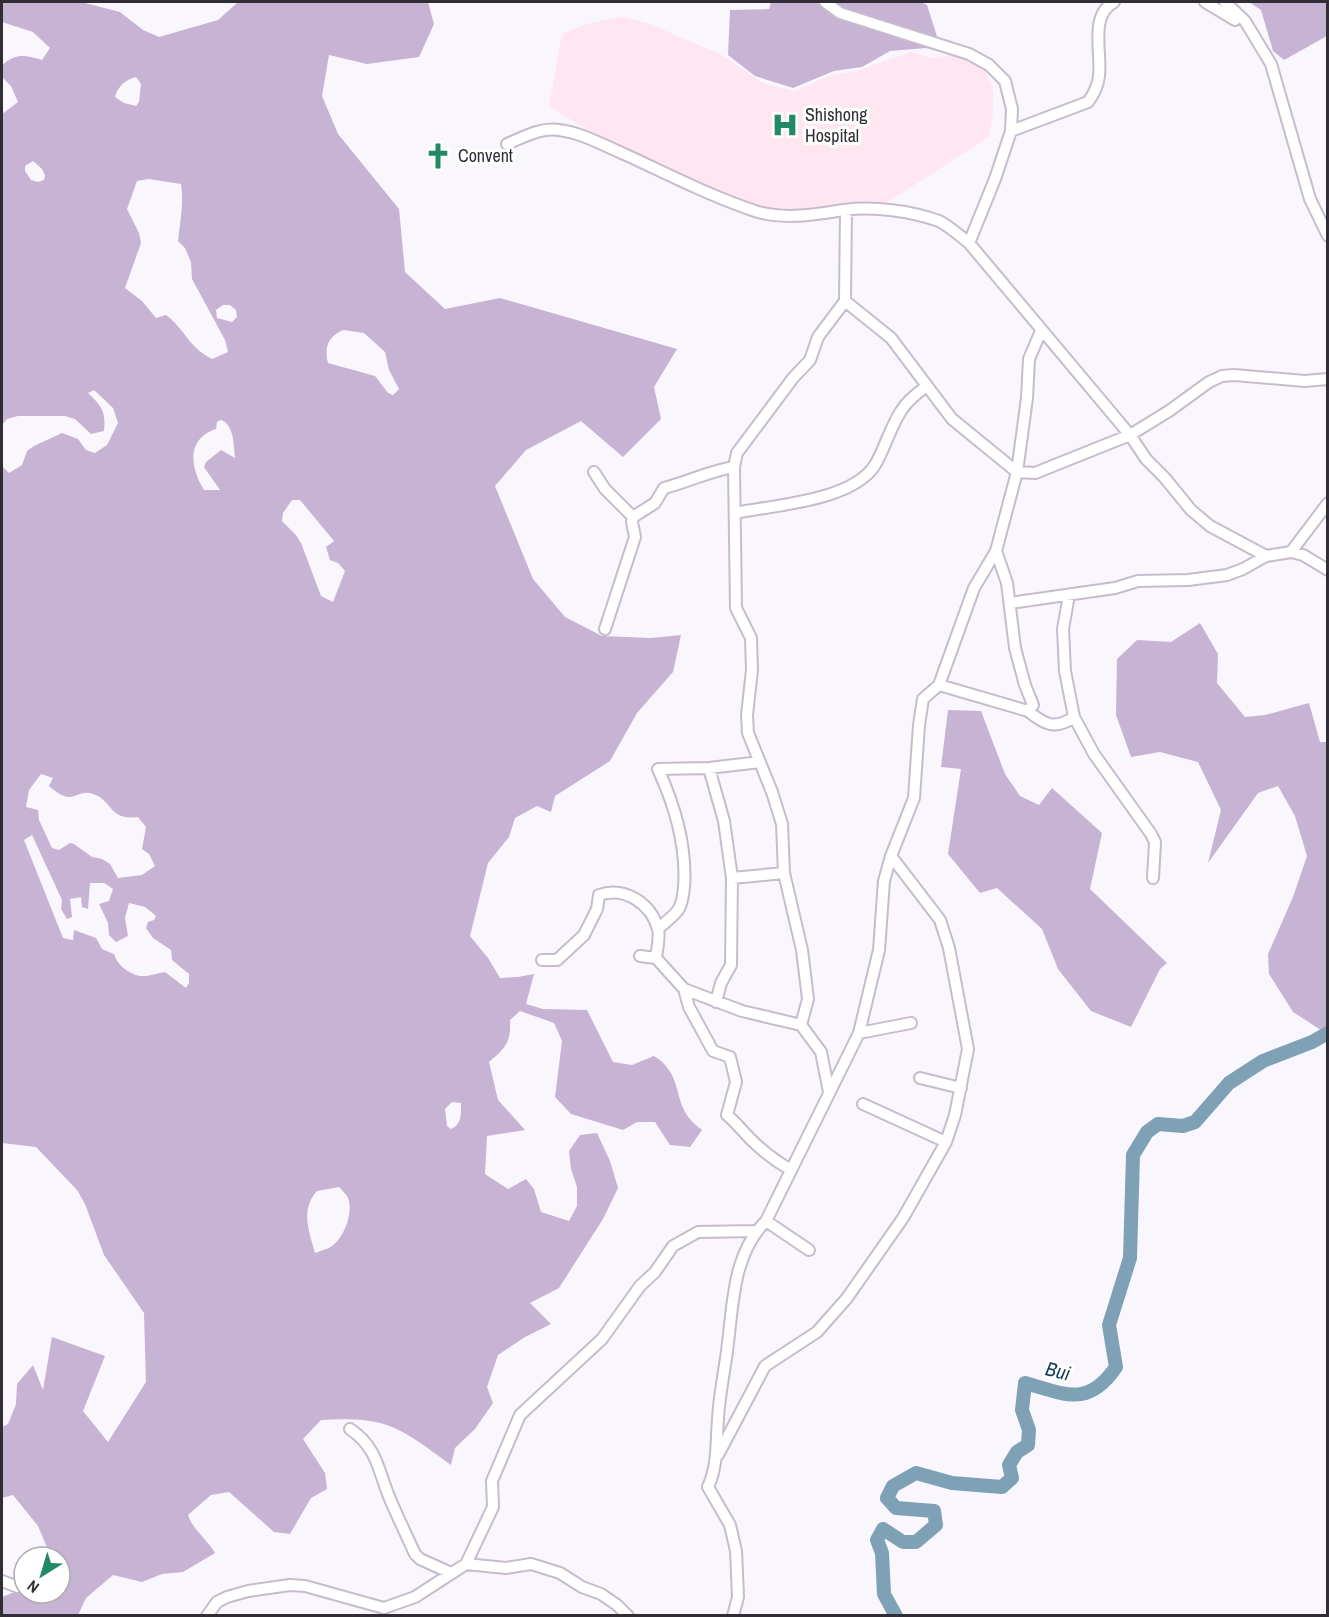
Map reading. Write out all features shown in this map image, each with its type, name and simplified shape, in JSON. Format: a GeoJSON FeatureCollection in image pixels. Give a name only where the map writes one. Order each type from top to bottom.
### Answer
{"type":"FeatureCollection","features":[{"type":"Feature","properties":{"kind":"street"},"geometry":{"type":"LineString","coordinates":[[825,2],[840,13],[969,54],[989,65],[1005,81],[1012,109],[1011,131],[995,179],[969,243]]}},
{"type":"Feature","properties":{"kind":"street"},"geometry":{"type":"LineString","coordinates":[[1011,131],[1088,102],[1094,94],[1099,77],[1099,21],[1108,5],[1114,2]]}},
{"type":"Feature","properties":{"kind":"street"},"geometry":{"type":"LineString","coordinates":[[1204,2],[1232,16],[1255,43]]}},
{"type":"Feature","properties":{"kind":"street"},"geometry":{"type":"LineString","coordinates":[[1225,2],[1245,21],[1271,64],[1310,199],[1326,227]]}},
{"type":"Feature","properties":{"kind":"street"},"geometry":{"type":"LineString","coordinates":[[507,144],[531,133],[559,130],[598,142],[728,202],[762,213],[807,216],[846,210],[904,212],[941,222],[969,243],[1130,435],[1146,459],[1191,510],[1220,532],[1266,556]]}},
{"type":"Feature","properties":{"kind":"street"},"geometry":{"type":"LineString","coordinates":[[801,1025],[808,999],[802,950],[783,873],[782,824],[748,733],[747,715],[752,670],[751,638],[736,608],[734,467],[737,453],[793,378],[810,360],[818,337],[845,301],[846,210]]}},
{"type":"Feature","properties":{"kind":"street"},"geometry":{"type":"LineString","coordinates":[[845,301],[891,338],[952,419],[1017,472],[1035,473],[1130,435],[1209,382],[1222,376],[1305,381],[1328,379]]}},
{"type":"Feature","properties":{"kind":"street"},"geometry":{"type":"LineString","coordinates":[[733,1616],[738,1598],[736,1551],[730,1525],[708,1487],[717,1457],[718,1417],[738,1270],[756,1231],[766,1221],[859,1033],[879,950],[884,881],[891,856],[914,798],[923,699],[939,685],[974,588],[996,551],[1017,472],[1027,398],[1029,359],[1041,331]]}},
{"type":"Feature","properties":{"kind":"street"},"geometry":{"type":"LineString","coordinates":[[735,513],[832,495],[850,488],[874,467],[901,411],[911,398],[927,386]]}},
{"type":"Feature","properties":{"kind":"street"},"geometry":{"type":"LineString","coordinates":[[605,629],[635,537],[633,517],[655,503],[664,488],[684,483],[712,471],[734,467]]}},
{"type":"Feature","properties":{"kind":"street"},"geometry":{"type":"LineString","coordinates":[[594,472],[605,489],[633,517]]}},
{"type":"Feature","properties":{"kind":"street"},"geometry":{"type":"LineString","coordinates":[[1292,552],[1328,503]]}},
{"type":"Feature","properties":{"kind":"street"},"geometry":{"type":"LineString","coordinates":[[996,551],[1007,583],[1015,648],[1033,705],[1028,711]]}},
{"type":"Feature","properties":{"kind":"street"},"geometry":{"type":"LineString","coordinates":[[1010,603],[1115,588],[1138,581],[1188,580],[1227,575],[1266,556],[1292,552],[1303,555],[1328,570]]}},
{"type":"Feature","properties":{"kind":"street"},"geometry":{"type":"LineString","coordinates":[[1069,595],[1063,629],[1065,671],[1074,717],[1094,754],[1155,842],[1153,878]]}},
{"type":"Feature","properties":{"kind":"street"},"geometry":{"type":"LineString","coordinates":[[939,685],[1028,711],[1050,725],[1063,725],[1074,717]]}},
{"type":"Feature","properties":{"kind":"street"},"geometry":{"type":"LineString","coordinates":[[658,929],[679,909],[683,897],[685,872],[681,832],[658,769],[709,768],[760,762]]}},
{"type":"Feature","properties":{"kind":"street"},"geometry":{"type":"LineString","coordinates":[[709,768],[724,821],[732,878],[731,964],[721,983],[716,1002]]}},
{"type":"Feature","properties":{"kind":"street"},"geometry":{"type":"LineString","coordinates":[[717,1457],[765,1366],[817,1332],[847,1298],[903,1218],[946,1142],[956,1115],[968,1049],[949,948],[940,920],[891,856]]}},
{"type":"Feature","properties":{"kind":"street"},"geometry":{"type":"LineString","coordinates":[[732,878],[783,873]]}},
{"type":"Feature","properties":{"kind":"street"},"geometry":{"type":"LineString","coordinates":[[542,960],[558,960],[584,935],[597,909],[599,895],[606,893],[622,893],[639,901],[650,913],[658,929],[656,958]]}},
{"type":"Feature","properties":{"kind":"street"},"geometry":{"type":"LineString","coordinates":[[640,956],[656,958],[684,989],[716,1002],[768,1018],[801,1025],[821,1052],[829,1092]]}},
{"type":"Feature","properties":{"kind":"street"},"geometry":{"type":"LineString","coordinates":[[684,989],[689,1007],[713,1051],[730,1057],[736,1082],[727,1115],[757,1146],[791,1170]]}},
{"type":"Feature","properties":{"kind":"street"},"geometry":{"type":"LineString","coordinates":[[859,1033],[911,1023]]}},
{"type":"Feature","properties":{"kind":"street"},"geometry":{"type":"LineString","coordinates":[[920,1078],[961,1088]]}},
{"type":"Feature","properties":{"kind":"street"},"geometry":{"type":"LineString","coordinates":[[863,1104],[946,1142]]}},
{"type":"Feature","properties":{"kind":"street"},"geometry":{"type":"LineString","coordinates":[[766,1221],[809,1250]]}},
{"type":"Feature","properties":{"kind":"street"},"geometry":{"type":"LineString","coordinates":[[207,1616],[217,1602],[227,1597],[248,1591],[290,1585],[305,1586],[386,1612],[415,1597],[466,1564],[493,1507],[492,1480],[520,1414],[602,1339],[640,1286],[656,1272],[673,1246],[698,1232],[756,1231]]}},
{"type":"Feature","properties":{"kind":"street"},"geometry":{"type":"LineString","coordinates":[[350,1429],[365,1441],[376,1458],[389,1497],[415,1554],[420,1559],[451,1573]]}},
{"type":"Feature","properties":{"kind":"street"},"geometry":{"type":"LineString","coordinates":[[466,1564],[506,1568],[531,1564],[560,1573],[582,1587],[601,1594],[628,1616]]}},
{"type":"Feature","properties":{"kind":"shaded area"},"geometry":{"type":"Polygon","coordinates":[[[2,2],[81,2],[120,12],[143,30],[159,37],[218,20],[238,2],[428,2],[434,24],[419,57],[367,64],[329,55],[322,96],[338,134],[399,209],[405,272],[445,309],[500,298],[677,349],[654,387],[661,419],[623,457],[581,421],[526,450],[495,486],[533,579],[565,617],[602,636],[651,638],[681,635],[673,672],[637,713],[610,761],[555,796],[551,812],[537,806],[515,818],[509,837],[488,863],[470,936],[488,958],[500,978],[534,974],[526,1004],[543,1009],[587,1010],[613,1062],[632,1065],[654,1056],[661,1061],[675,1081],[686,1114],[702,1130],[690,1147],[670,1145],[655,1122],[637,1122],[623,1130],[571,1114],[555,1097],[562,1041],[554,1023],[520,1011],[510,1020],[510,1034],[506,1044],[500,1053],[489,1062],[498,1100],[525,1130],[487,1136],[485,1174],[508,1189],[526,1179],[534,1189],[541,1212],[569,1221],[577,1206],[577,1187],[571,1169],[569,1151],[580,1135],[597,1133],[610,1161],[618,1188],[603,1219],[559,1288],[530,1303],[551,1324],[525,1337],[498,1355],[487,1387],[493,1403],[475,1429],[455,1448],[451,1465],[396,1428],[363,1420],[321,1420],[303,1439],[325,1473],[327,1489],[311,1498],[290,1534],[274,1532],[229,1492],[211,1495],[188,1515],[215,1553],[183,1572],[162,1574],[142,1582],[113,1575],[86,1598],[78,1615],[2,1615],[2,1597],[12,1593],[12,1605],[72,1605],[72,1545],[46,1545],[38,1526],[13,1495],[2,1498],[2,1427],[8,1424],[16,1404],[17,1384],[33,1365],[43,1390],[52,1337],[105,1356],[83,1411],[108,1442],[146,1382],[144,1313],[104,1255],[85,1204],[77,1190],[36,1147],[2,1143],[2,466],[9,473],[22,465],[27,451],[62,433],[78,439],[86,450],[95,453],[107,445],[118,423],[113,408],[94,390],[88,393],[102,410],[104,431],[91,434],[75,419],[65,416],[18,416],[7,419],[2,425],[2,114],[18,102],[11,86],[2,77],[2,65],[12,58],[21,56],[42,60],[50,48],[33,32],[2,22],[2,2]],[[136,77],[122,84],[115,97],[124,103],[136,106],[139,102],[141,84],[136,77]],[[33,161],[25,166],[25,171],[31,180],[38,182],[44,180],[45,175],[42,169],[33,161]],[[149,179],[137,181],[127,209],[139,233],[141,243],[125,288],[142,301],[156,318],[166,315],[197,349],[212,359],[228,352],[225,340],[192,279],[191,262],[185,248],[178,241],[182,205],[181,184],[149,179]],[[223,305],[216,310],[217,318],[232,322],[237,317],[236,310],[230,305],[223,305]],[[343,330],[334,336],[327,347],[328,363],[375,376],[388,393],[393,395],[399,389],[389,370],[385,352],[364,333],[343,330]],[[221,420],[217,422],[216,429],[206,434],[195,447],[194,463],[204,490],[220,490],[204,467],[206,462],[221,450],[235,458],[233,436],[229,426],[221,420]],[[292,500],[283,513],[282,521],[301,543],[321,596],[333,602],[345,571],[338,563],[330,560],[326,547],[334,541],[300,500],[292,500]],[[41,774],[29,790],[26,807],[38,810],[39,820],[52,848],[59,850],[70,843],[74,844],[92,857],[110,864],[118,878],[142,875],[155,866],[149,854],[142,849],[146,827],[138,817],[121,816],[93,794],[64,796],[49,786],[53,778],[41,774]],[[32,835],[24,840],[63,938],[73,940],[74,930],[96,938],[102,949],[114,954],[121,965],[132,973],[143,976],[165,972],[186,988],[189,983],[189,974],[172,960],[171,950],[153,938],[146,928],[148,922],[154,920],[156,916],[145,907],[129,903],[125,918],[128,936],[116,942],[109,935],[108,923],[99,904],[109,901],[113,889],[104,883],[90,883],[88,909],[82,907],[81,897],[70,899],[72,917],[67,919],[61,909],[62,900],[32,835]],[[452,1102],[445,1109],[447,1126],[451,1129],[459,1122],[461,1103],[452,1102]],[[339,1187],[317,1191],[312,1198],[307,1221],[315,1253],[329,1248],[339,1239],[350,1211],[347,1197],[339,1187]]]}},
{"type":"Feature","properties":{"kind":"shaded area"},"geometry":{"type":"Polygon","coordinates":[[[771,2],[816,2],[846,22],[855,24],[862,17],[837,9],[830,2],[921,2],[927,5],[942,52],[926,48],[890,51],[862,67],[834,71],[793,88],[755,76],[728,55],[730,10],[769,9],[771,2]]]}},
{"type":"Feature","properties":{"kind":"shaded area"},"geometry":{"type":"Polygon","coordinates":[[[1249,2],[1327,2],[1327,36],[1284,60],[1273,51],[1261,10],[1249,2]]]}},
{"type":"Feature","properties":{"kind":"shaded area","name":"Shishong Hospital"},"geometry":{"type":"Polygon","coordinates":[[[622,17],[647,23],[720,54],[763,83],[795,91],[831,75],[856,71],[911,52],[932,58],[967,52],[984,68],[993,88],[993,113],[989,137],[886,203],[811,216],[758,217],[680,189],[549,106],[562,34],[587,24],[622,17]]]}},
{"type":"Feature","properties":{"kind":"shaded area"},"geometry":{"type":"Polygon","coordinates":[[[1200,623],[1218,654],[1217,683],[1245,717],[1265,715],[1309,703],[1320,742],[1327,742],[1327,1034],[1293,1012],[1269,974],[1268,954],[1293,897],[1307,856],[1295,816],[1278,786],[1258,793],[1208,863],[1221,810],[1198,762],[1160,752],[1131,757],[1116,715],[1117,659],[1137,640],[1171,642],[1200,623]]]}},
{"type":"Feature","properties":{"kind":"shaded area"},"geometry":{"type":"Polygon","coordinates":[[[948,710],[981,711],[1005,774],[1020,796],[1039,805],[1052,788],[1102,833],[1090,889],[1167,963],[1160,969],[1131,1027],[1091,1011],[1058,969],[1042,929],[997,888],[980,893],[948,854],[961,769],[941,767],[948,710]]]}},
{"type":"Feature","properties":{"kind":"waterway","name":"Bui"},"geometry":{"type":"LineString","coordinates":[[896,1616],[884,1594],[882,1553],[877,1540],[883,1529],[903,1542],[916,1542],[936,1525],[934,1511],[896,1508],[887,1498],[893,1486],[916,1473],[952,1483],[1002,1487],[1012,1478],[1009,1465],[1017,1452],[1028,1445],[1029,1430],[1022,1410],[1025,1383],[1064,1394],[1085,1393],[1106,1380],[1116,1367],[1109,1325],[1130,1258],[1133,1155],[1147,1132],[1158,1124],[1183,1126],[1195,1122],[1229,1083],[1263,1061],[1312,1042],[1328,1033]]}},
{"type":"Feature","properties":{"kind":"place","name":"Shishong Hospital"},"geometry":{"type":"Point","coordinates":[785,125]}},
{"type":"Feature","properties":{"kind":"place","name":"Convent"},"geometry":{"type":"Point","coordinates":[438,156]}}]}
